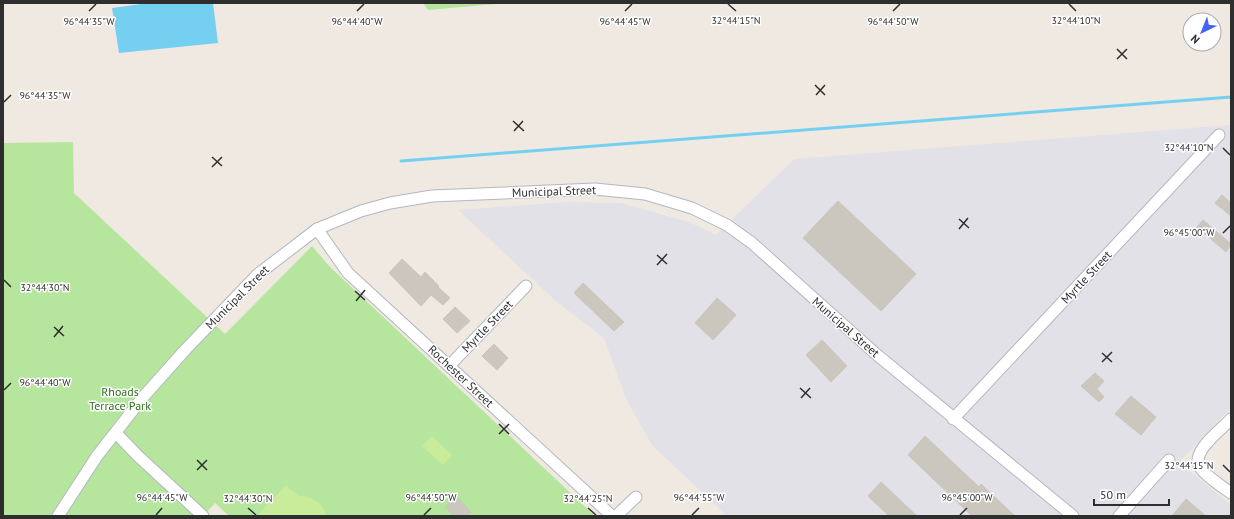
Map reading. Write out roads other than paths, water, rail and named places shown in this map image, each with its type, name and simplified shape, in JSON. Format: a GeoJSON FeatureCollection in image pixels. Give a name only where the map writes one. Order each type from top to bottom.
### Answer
{"type":"FeatureCollection","features":[{"type":"Feature","properties":{"kind":"street","name":"Myrtle Street"},"geometry":{"type":"LineString","coordinates":[[953,418],[1219,135]]}},
{"type":"Feature","properties":{"kind":"street","name":"Municipal Street"},"geometry":{"type":"LineString","coordinates":[[58,516],[97,456],[144,396],[180,355],[257,275],[317,229],[361,211],[390,203],[432,196],[595,189],[645,194],[692,208],[727,225],[752,243],[876,354],[1073,516]]}},
{"type":"Feature","properties":{"kind":"street","name":"Rochester Street"},"geometry":{"type":"LineString","coordinates":[[317,229],[348,272],[612,516]]}},
{"type":"Feature","properties":{"kind":"street","name":"Myrtle Street"},"geometry":{"type":"LineString","coordinates":[[449,366],[526,286]]}},
{"type":"Feature","properties":{"kind":"street"},"geometry":{"type":"LineString","coordinates":[[1231,419],[1199,452],[1197,460],[1200,468],[1231,493]]}},
{"type":"Feature","properties":{"kind":"street"},"geometry":{"type":"LineString","coordinates":[[116,433],[137,455],[203,516]]}},
{"type":"Feature","properties":{"kind":"street"},"geometry":{"type":"LineString","coordinates":[[1119,516],[1169,460]]}},
{"type":"Feature","properties":{"kind":"street"},"geometry":{"type":"LineString","coordinates":[[616,516],[636,497]]}},
{"type":"Feature","properties":{"kind":"water"},"geometry":{"type":"Polygon","coordinates":[[[149,3],[213,3],[218,43],[119,53],[112,8],[149,3]]]}},
{"type":"Feature","properties":{"kind":"waterway"},"geometry":{"type":"LineString","coordinates":[[401,161],[1231,97]]}},
{"type":"Feature","properties":{"kind":"park label","name":"Rhoads Terrace Park"},"geometry":{"type":"Point","coordinates":[120,398]}}]}
